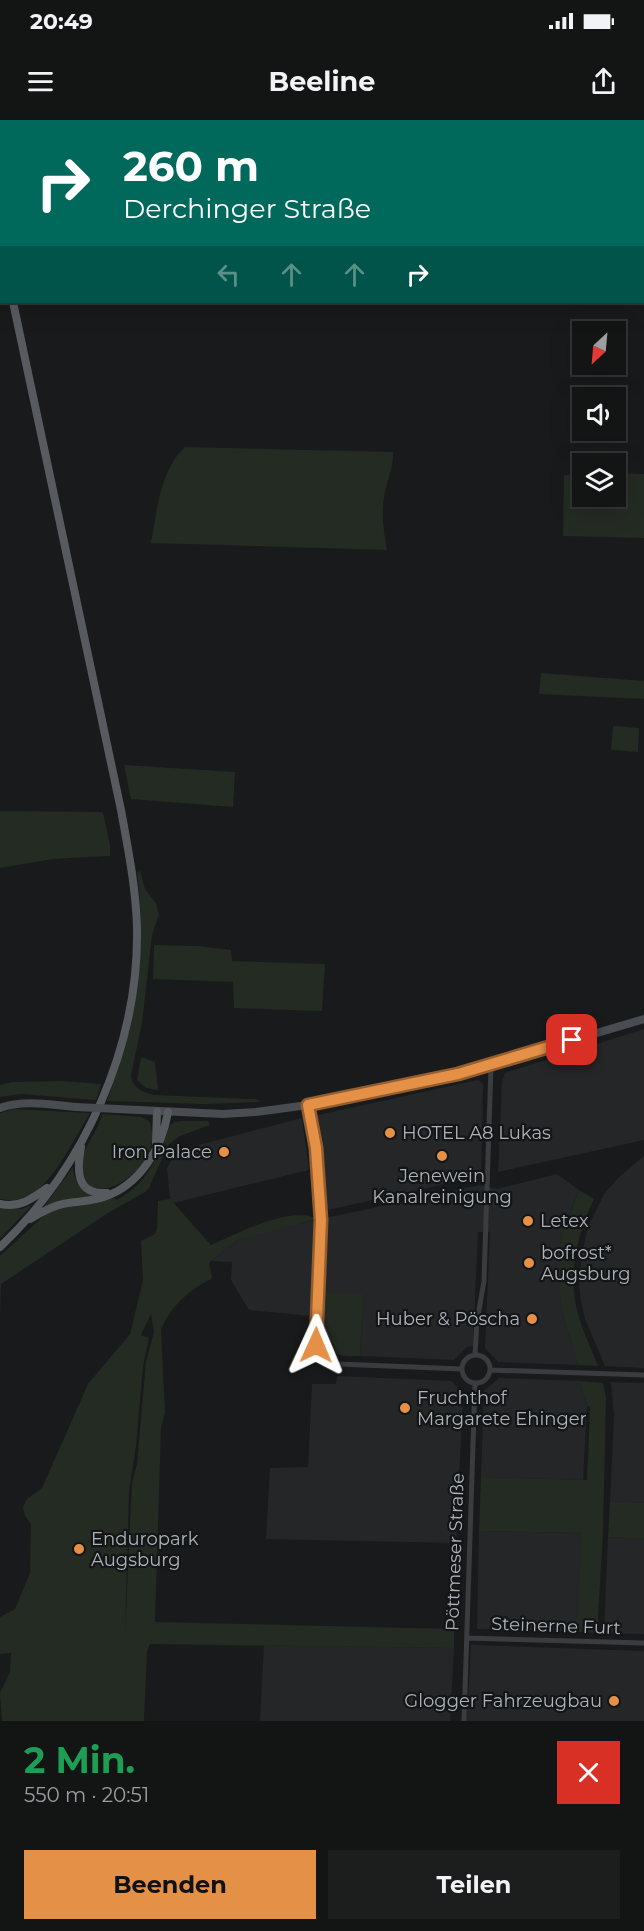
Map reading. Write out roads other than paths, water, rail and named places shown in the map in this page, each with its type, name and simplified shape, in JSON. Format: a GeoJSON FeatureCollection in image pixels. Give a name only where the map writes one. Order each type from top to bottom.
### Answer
{"type":"FeatureCollection","features":[{"type":"Feature","properties":{"kind":"main road"},"geometry":{"type":"LineString","coordinates":[[0,1247],[27,1220],[55,1182],[81,1143],[109,1085],[127,1024],[137,929],[134,880],[121,810],[13,303]]}},
{"type":"Feature","properties":{"kind":"main road"},"geometry":{"type":"LineString","coordinates":[[0,1108],[29,1104],[157,1112],[245,1113],[308,1105],[445,1078],[644,1019]]}},
{"type":"Feature","properties":{"kind":"main road"},"geometry":{"type":"LineString","coordinates":[[156,1146],[157,1112]]}},
{"type":"Feature","properties":{"kind":"main road"},"geometry":{"type":"LineString","coordinates":[[27,1220],[55,1206],[100,1198],[133,1181],[156,1146],[168,1112]]}},
{"type":"Feature","properties":{"kind":"main road"},"geometry":{"type":"LineString","coordinates":[[81,1143],[77,1168],[81,1180],[94,1191],[113,1193]]}},
{"type":"Feature","properties":{"kind":"main road"},"geometry":{"type":"LineString","coordinates":[[0,1204],[26,1203],[55,1182]]}},
{"type":"Feature","properties":{"kind":"street"},"geometry":{"type":"LineString","coordinates":[[475,1355],[477,1321],[484,1281],[491,1066]]}},
{"type":"Feature","properties":{"kind":"street"},"geometry":{"type":"LineString","coordinates":[[308,1105],[316,1148],[321,1220],[316,1333],[318,1351],[326,1359],[338,1364],[462,1369]]}},
{"type":"Feature","properties":{"kind":"street"},"geometry":{"type":"LineString","coordinates":[[475,1355],[486,1359],[490,1370],[487,1378],[475,1383],[467,1380],[462,1369],[468,1358],[475,1355]]}},
{"type":"Feature","properties":{"kind":"street"},"geometry":{"type":"LineString","coordinates":[[490,1370],[644,1376]]}},
{"type":"Feature","properties":{"kind":"street","name":"Pöttmeser Straße"},"geometry":{"type":"LineString","coordinates":[[464,1721],[475,1383]]}},
{"type":"Feature","properties":{"kind":"street","name":"Steinerne Furt"},"geometry":{"type":"LineString","coordinates":[[467,1638],[644,1643]]}},
{"type":"Feature","properties":{"kind":"place","name":"HOTEL A8 Lukas"},"geometry":{"type":"Point","coordinates":[390,1133]}},
{"type":"Feature","properties":{"kind":"place","name":"Iron Palace"},"geometry":{"type":"Point","coordinates":[224,1152]}},
{"type":"Feature","properties":{"kind":"place","name":"Jenewein Kanalreinigung"},"geometry":{"type":"Point","coordinates":[442,1156]}},
{"type":"Feature","properties":{"kind":"place","name":"Letex"},"geometry":{"type":"Point","coordinates":[528,1221]}},
{"type":"Feature","properties":{"kind":"place","name":"bofrost* Augsburg"},"geometry":{"type":"Point","coordinates":[529,1263]}},
{"type":"Feature","properties":{"kind":"place","name":"Huber & Pöscha"},"geometry":{"type":"Point","coordinates":[532,1319]}},
{"type":"Feature","properties":{"kind":"place","name":"Fruchthof Margarete Ehinger"},"geometry":{"type":"Point","coordinates":[405,1408]}},
{"type":"Feature","properties":{"kind":"place","name":"Enduropark Augsburg"},"geometry":{"type":"Point","coordinates":[79,1549]}},
{"type":"Feature","properties":{"kind":"place","name":"Glogger Fahrzeugbau"},"geometry":{"type":"Point","coordinates":[614,1701]}}]}
